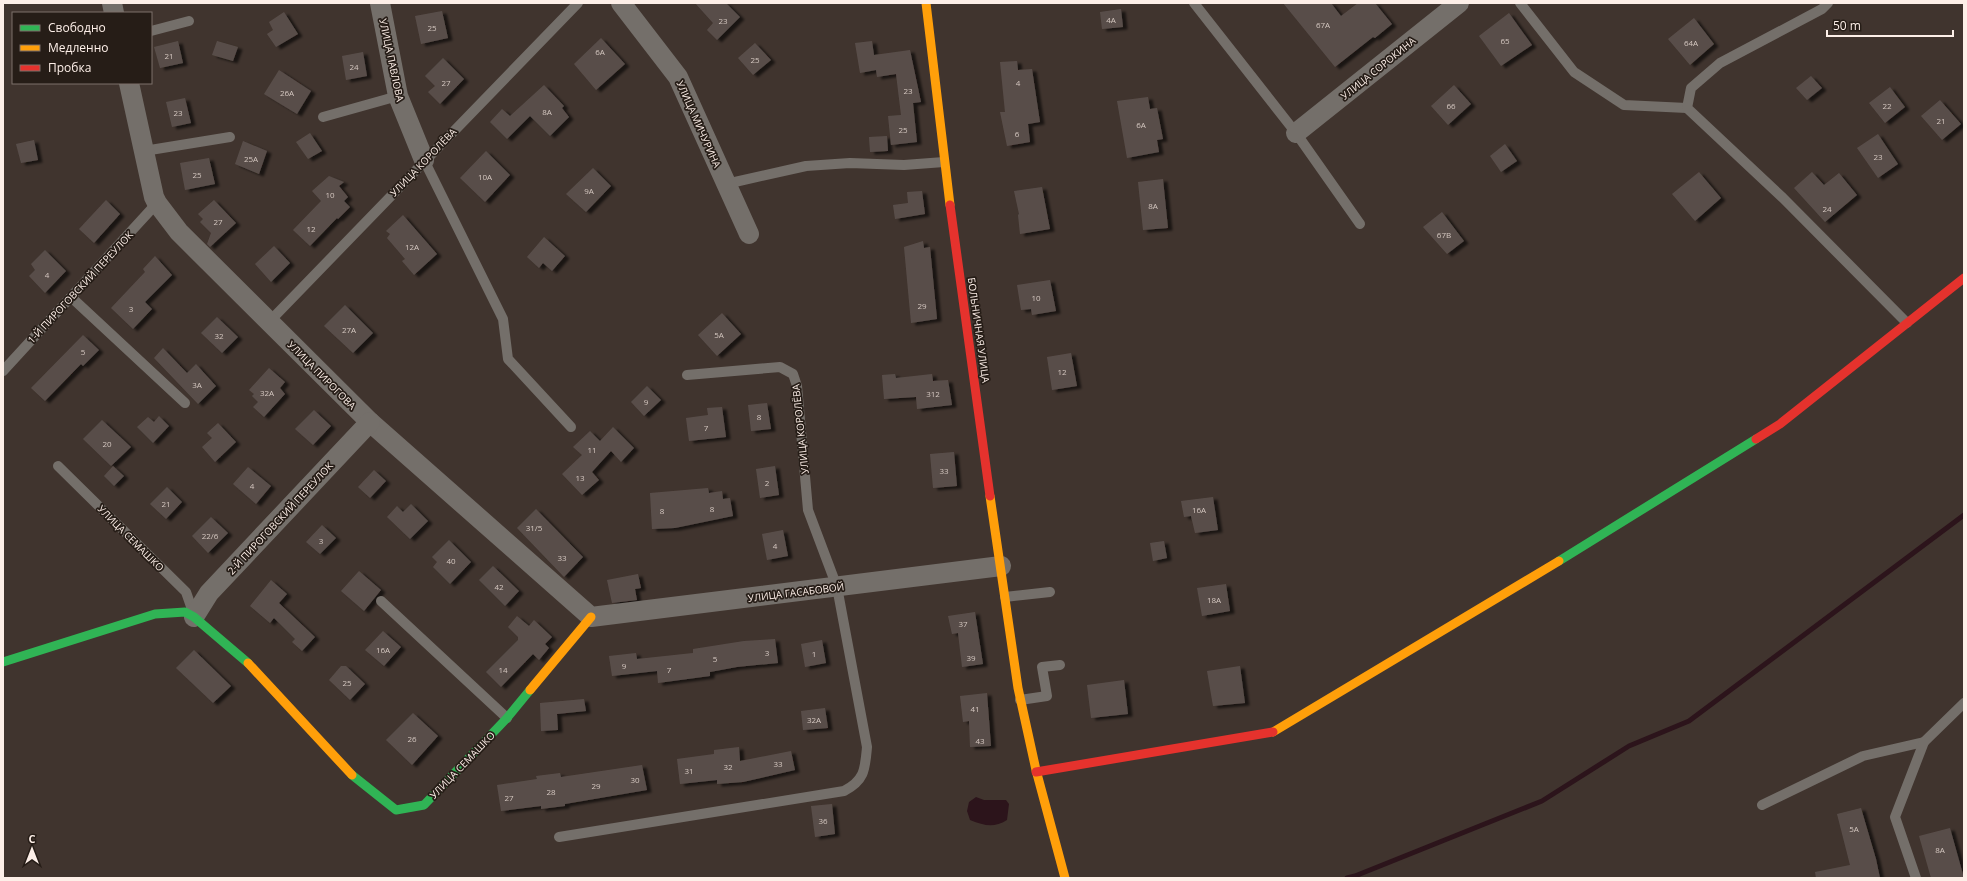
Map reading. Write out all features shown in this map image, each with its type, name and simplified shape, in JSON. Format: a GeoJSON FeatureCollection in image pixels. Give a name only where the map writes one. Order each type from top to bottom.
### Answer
{"type":"FeatureCollection","features":[{"type":"Feature","properties":{"kind":"street","name":"УЛИЦА ПАВЛОВА"},"geometry":{"type":"LineString","coordinates":[[380,3],[398,96],[424,160]]}},
{"type":"Feature","properties":{"kind":"street","name":"УЛИЦА МИЧУРИНА"},"geometry":{"type":"LineString","coordinates":[[621,3],[678,77],[749,234]]}},
{"type":"Feature","properties":{"kind":"street","name":"БОЛЬНИЧНАЯ УЛИЦА"},"geometry":{"type":"LineString","coordinates":[[926,3],[944,162],[1013,660],[1020,700],[1044,809],[1065,878]]}},
{"type":"Feature","properties":{"kind":"street","name":"УЛИЦА СОРОКИНА"},"geometry":{"type":"LineString","coordinates":[[1296,133],[1459,3]]}},
{"type":"Feature","properties":{"kind":"street","name":"УЛИЦА ПИРОГОВА"},"geometry":{"type":"LineString","coordinates":[[129,84],[157,204],[179,232],[370,422],[591,617]]}},
{"type":"Feature","properties":{"kind":"street"},"geometry":{"type":"LineString","coordinates":[[1036,772],[1270,734],[1623,523],[1780,424],[1964,278]]}},
{"type":"Feature","properties":{"kind":"street","name":"2-Й ПИРОГОВСКИЙ ПЕРЕУЛОК"},"geometry":{"type":"LineString","coordinates":[[194,617],[210,593],[370,422]]}},
{"type":"Feature","properties":{"kind":"street","name":"УЛИЦА ГАСАБОВОЙ"},"geometry":{"type":"LineString","coordinates":[[591,617],[1001,566]]}},
{"type":"Feature","properties":{"kind":"street","name":"УЛИЦА СЕМАШКО"},"geometry":{"type":"LineString","coordinates":[[3,662],[156,614],[185,612],[194,617],[247,661],[357,780],[396,810],[424,805],[507,718],[591,617]]}},
{"type":"Feature","properties":{"kind":"lane","name":"УЛИЦА КОРОЛЁВА"},"geometry":{"type":"LineString","coordinates":[[269,322],[424,160],[578,3]]}},
{"type":"Feature","properties":{"kind":"lane"},"geometry":{"type":"LineString","coordinates":[[1194,3],[1296,133],[1360,224]]}},
{"type":"Feature","properties":{"kind":"lane"},"geometry":{"type":"LineString","coordinates":[[1520,3],[1574,72],[1624,105],[1687,108],[1783,198],[1907,323]]}},
{"type":"Feature","properties":{"kind":"lane"},"geometry":{"type":"LineString","coordinates":[[1687,108],[1691,88],[1720,63],[1822,9],[1828,3]]}},
{"type":"Feature","properties":{"kind":"lane"},"geometry":{"type":"LineString","coordinates":[[152,31],[189,21]]}},
{"type":"Feature","properties":{"kind":"lane"},"geometry":{"type":"LineString","coordinates":[[323,117],[398,96]]}},
{"type":"Feature","properties":{"kind":"lane"},"geometry":{"type":"LineString","coordinates":[[144,151],[230,137]]}},
{"type":"Feature","properties":{"kind":"lane"},"geometry":{"type":"LineString","coordinates":[[424,160],[503,318],[508,359],[571,427]]}},
{"type":"Feature","properties":{"kind":"lane"},"geometry":{"type":"LineString","coordinates":[[726,184],[806,166],[850,163],[904,165],[944,162]]}},
{"type":"Feature","properties":{"kind":"lane","name":"1-Й ПИРОГОВСКИЙ ПЕРЕУЛОК"},"geometry":{"type":"LineString","coordinates":[[3,371],[157,204]]}},
{"type":"Feature","properties":{"kind":"lane"},"geometry":{"type":"LineString","coordinates":[[71,297],[185,403]]}},
{"type":"Feature","properties":{"kind":"lane","name":"УЛИЦА КОРОЛЁВА"},"geometry":{"type":"LineString","coordinates":[[687,375],[780,367],[793,374],[797,386],[808,510],[837,587]]}},
{"type":"Feature","properties":{"kind":"lane","name":"УЛИЦА СЕМАШКО"},"geometry":{"type":"LineString","coordinates":[[58,466],[186,592],[194,617]]}},
{"type":"Feature","properties":{"kind":"lane"},"geometry":{"type":"LineString","coordinates":[[559,837],[811,798],[844,791],[855,785],[863,774],[867,747],[837,587]]}},
{"type":"Feature","properties":{"kind":"lane"},"geometry":{"type":"LineString","coordinates":[[1005,597],[1050,592]]}},
{"type":"Feature","properties":{"kind":"lane"},"geometry":{"type":"LineString","coordinates":[[381,601],[507,718]]}},
{"type":"Feature","properties":{"kind":"lane"},"geometry":{"type":"LineString","coordinates":[[1020,700],[1047,696],[1042,667],[1060,664]]}},
{"type":"Feature","properties":{"kind":"lane"},"geometry":{"type":"LineString","coordinates":[[1916,878],[1895,817],[1924,742],[1964,703]]}},
{"type":"Feature","properties":{"kind":"lane"},"geometry":{"type":"LineString","coordinates":[[1762,805],[1862,756],[1924,742]]}},
{"type":"Feature","properties":{"kind":"shaded area"},"geometry":{"type":"Polygon","coordinates":[[[976,797],[984,800],[1006,800],[1009,804],[1007,820],[1002,823],[989,825],[980,824],[970,820],[967,811],[969,802],[976,797]]]}},
{"type":"Feature","properties":{"kind":"building"},"geometry":{"type":"Polygon","coordinates":[[[695,3],[726,3],[740,17],[717,40],[707,30],[713,23],[695,3]]]}},
{"type":"Feature","properties":{"kind":"building"},"geometry":{"type":"Polygon","coordinates":[[[1283,3],[1331,3],[1341,16],[1358,3],[1375,3],[1392,24],[1335,67],[1283,3]]]}},
{"type":"Feature","properties":{"kind":"building"},"geometry":{"type":"Polygon","coordinates":[[[1121,9],[1123,27],[1102,29],[1100,12],[1121,9]]]}},
{"type":"Feature","properties":{"kind":"building"},"geometry":{"type":"Polygon","coordinates":[[[442,11],[448,38],[421,44],[415,16],[442,11]]]}},
{"type":"Feature","properties":{"kind":"building"},"geometry":{"type":"Polygon","coordinates":[[[284,12],[298,34],[276,47],[267,34],[273,30],[269,22],[284,12]]]}},
{"type":"Feature","properties":{"kind":"building"},"geometry":{"type":"Polygon","coordinates":[[[1509,13],[1532,45],[1501,66],[1479,36],[1509,13]]]}},
{"type":"Feature","properties":{"kind":"building"},"geometry":{"type":"Polygon","coordinates":[[[1694,18],[1714,44],[1690,65],[1668,39],[1694,18]]]}},
{"type":"Feature","properties":{"kind":"building"},"geometry":{"type":"Polygon","coordinates":[[[601,38],[625,64],[596,90],[574,64],[601,38]]]}},
{"type":"Feature","properties":{"kind":"building"},"geometry":{"type":"Polygon","coordinates":[[[178,41],[183,63],[160,68],[154,47],[178,41]]]}},
{"type":"Feature","properties":{"kind":"building"},"geometry":{"type":"Polygon","coordinates":[[[217,41],[238,47],[233,61],[212,55],[217,41]]]}},
{"type":"Feature","properties":{"kind":"building"},"geometry":{"type":"Polygon","coordinates":[[[872,41],[874,55],[910,50],[921,102],[913,103],[917,142],[891,145],[888,116],[901,115],[896,74],[877,77],[876,70],[860,73],[855,43],[872,41]]]}},
{"type":"Feature","properties":{"kind":"building"},"geometry":{"type":"Polygon","coordinates":[[[755,43],[771,60],[753,75],[738,58],[755,43]]]}},
{"type":"Feature","properties":{"kind":"building"},"geometry":{"type":"Polygon","coordinates":[[[363,52],[367,76],[346,80],[342,56],[363,52]]]}},
{"type":"Feature","properties":{"kind":"building"},"geometry":{"type":"Polygon","coordinates":[[[443,58],[464,79],[440,104],[428,92],[435,86],[425,76],[443,58]]]}},
{"type":"Feature","properties":{"kind":"building"},"geometry":{"type":"Polygon","coordinates":[[[1017,61],[1018,70],[1032,69],[1040,122],[1028,124],[1030,142],[1007,146],[1000,112],[1005,112],[1000,62],[1017,61]]]}},
{"type":"Feature","properties":{"kind":"building"},"geometry":{"type":"Polygon","coordinates":[[[279,70],[311,91],[297,114],[264,94],[279,70]]]}},
{"type":"Feature","properties":{"kind":"building"},"geometry":{"type":"Polygon","coordinates":[[[1811,76],[1822,88],[1807,100],[1796,88],[1811,76]]]}},
{"type":"Feature","properties":{"kind":"building"},"geometry":{"type":"Polygon","coordinates":[[[544,85],[564,106],[562,108],[569,117],[550,136],[530,116],[507,139],[490,122],[502,109],[510,116],[544,85]]]}},
{"type":"Feature","properties":{"kind":"building"},"geometry":{"type":"Polygon","coordinates":[[[1454,85],[1471,104],[1448,125],[1431,106],[1454,85]]]}},
{"type":"Feature","properties":{"kind":"building"},"geometry":{"type":"Polygon","coordinates":[[[1890,87],[1905,107],[1885,123],[1869,103],[1890,87]]]}},
{"type":"Feature","properties":{"kind":"building"},"geometry":{"type":"Polygon","coordinates":[[[1148,97],[1150,109],[1157,108],[1163,139],[1157,140],[1159,152],[1127,158],[1117,101],[1148,97]]]}},
{"type":"Feature","properties":{"kind":"building"},"geometry":{"type":"Polygon","coordinates":[[[185,98],[191,123],[172,127],[166,102],[185,98]]]}},
{"type":"Feature","properties":{"kind":"building"},"geometry":{"type":"Polygon","coordinates":[[[1940,100],[1961,124],[1942,140],[1921,116],[1940,100]]]}},
{"type":"Feature","properties":{"kind":"building"},"geometry":{"type":"Polygon","coordinates":[[[310,133],[322,151],[308,159],[296,142],[310,133]]]}},
{"type":"Feature","properties":{"kind":"building"},"geometry":{"type":"Polygon","coordinates":[[[1878,134],[1898,164],[1878,178],[1857,148],[1878,134]]]}},
{"type":"Feature","properties":{"kind":"building"},"geometry":{"type":"Polygon","coordinates":[[[887,136],[888,151],[870,152],[869,137],[887,136]]]}},
{"type":"Feature","properties":{"kind":"building"},"geometry":{"type":"Polygon","coordinates":[[[34,140],[38,160],[21,163],[16,144],[34,140]]]}},
{"type":"Feature","properties":{"kind":"building"},"geometry":{"type":"Polygon","coordinates":[[[243,141],[267,151],[259,174],[235,164],[243,141]]]}},
{"type":"Feature","properties":{"kind":"building"},"geometry":{"type":"Polygon","coordinates":[[[1505,144],[1517,161],[1501,172],[1490,156],[1505,144]]]}},
{"type":"Feature","properties":{"kind":"building"},"geometry":{"type":"Polygon","coordinates":[[[486,151],[510,175],[485,202],[460,178],[486,151]]]}},
{"type":"Feature","properties":{"kind":"building"},"geometry":{"type":"Polygon","coordinates":[[[209,158],[215,184],[185,190],[180,163],[209,158]]]}},
{"type":"Feature","properties":{"kind":"building"},"geometry":{"type":"Polygon","coordinates":[[[593,168],[611,186],[586,212],[566,194],[593,168]]]}},
{"type":"Feature","properties":{"kind":"building"},"geometry":{"type":"Polygon","coordinates":[[[1699,172],[1721,198],[1695,221],[1672,194],[1699,172]]]}},
{"type":"Feature","properties":{"kind":"building"},"geometry":{"type":"Polygon","coordinates":[[[1812,172],[1824,185],[1839,173],[1857,195],[1825,222],[1794,188],[1812,172]]]}},
{"type":"Feature","properties":{"kind":"building"},"geometry":{"type":"Polygon","coordinates":[[[329,176],[344,182],[339,186],[348,197],[344,201],[350,207],[310,246],[293,230],[321,201],[312,191],[329,176]]]}},
{"type":"Feature","properties":{"kind":"building"},"geometry":{"type":"Polygon","coordinates":[[[1163,179],[1168,228],[1143,230],[1138,182],[1163,179]]]}},
{"type":"Feature","properties":{"kind":"building"},"geometry":{"type":"Polygon","coordinates":[[[1042,187],[1050,229],[1020,234],[1019,214],[1014,191],[1042,187]]]}},
{"type":"Feature","properties":{"kind":"building"},"geometry":{"type":"Polygon","coordinates":[[[922,191],[925,214],[895,219],[893,205],[908,203],[907,192],[922,191]]]}},
{"type":"Feature","properties":{"kind":"building"},"geometry":{"type":"Polygon","coordinates":[[[106,200],[120,214],[94,243],[79,229],[106,200]]]}},
{"type":"Feature","properties":{"kind":"building"},"geometry":{"type":"Polygon","coordinates":[[[214,200],[236,223],[210,247],[207,244],[211,233],[200,222],[203,219],[198,214],[214,200]]]}},
{"type":"Feature","properties":{"kind":"building"},"geometry":{"type":"Polygon","coordinates":[[[1442,212],[1464,241],[1447,254],[1423,227],[1442,212]]]}},
{"type":"Feature","properties":{"kind":"building"},"geometry":{"type":"Polygon","coordinates":[[[403,215],[437,254],[414,275],[402,261],[405,259],[387,238],[390,234],[386,231],[403,215]]]}},
{"type":"Feature","properties":{"kind":"building"},"geometry":{"type":"Polygon","coordinates":[[[544,237],[565,256],[552,271],[543,263],[539,268],[527,257],[544,237]]]}},
{"type":"Feature","properties":{"kind":"building"},"geometry":{"type":"Polygon","coordinates":[[[923,241],[924,248],[930,247],[937,319],[911,323],[904,247],[923,241]]]}},
{"type":"Feature","properties":{"kind":"building"},"geometry":{"type":"Polygon","coordinates":[[[274,246],[290,263],[271,282],[255,264],[274,246]]]}},
{"type":"Feature","properties":{"kind":"building"},"geometry":{"type":"Polygon","coordinates":[[[45,250],[66,271],[45,293],[29,276],[35,270],[31,264],[45,250]]]}},
{"type":"Feature","properties":{"kind":"building"},"geometry":{"type":"Polygon","coordinates":[[[155,256],[172,275],[145,302],[152,309],[133,329],[111,308],[145,272],[143,269],[155,256]]]}},
{"type":"Feature","properties":{"kind":"building"},"geometry":{"type":"Polygon","coordinates":[[[1050,280],[1056,311],[1032,315],[1031,309],[1021,310],[1017,285],[1050,280]]]}},
{"type":"Feature","properties":{"kind":"building"},"geometry":{"type":"Polygon","coordinates":[[[345,305],[373,333],[353,353],[324,326],[345,305]]]}},
{"type":"Feature","properties":{"kind":"building"},"geometry":{"type":"Polygon","coordinates":[[[722,313],[741,334],[717,356],[698,335],[722,313]]]}},
{"type":"Feature","properties":{"kind":"building"},"geometry":{"type":"Polygon","coordinates":[[[217,317],[238,337],[222,353],[201,333],[217,317]]]}},
{"type":"Feature","properties":{"kind":"building"},"geometry":{"type":"Polygon","coordinates":[[[83,335],[99,350],[83,366],[81,364],[45,401],[31,388],[83,335]]]}},
{"type":"Feature","properties":{"kind":"building"},"geometry":{"type":"Polygon","coordinates":[[[163,348],[187,373],[196,364],[216,386],[198,404],[154,358],[163,348]]]}},
{"type":"Feature","properties":{"kind":"building"},"geometry":{"type":"Polygon","coordinates":[[[1071,353],[1077,386],[1052,390],[1047,357],[1071,353]]]}},
{"type":"Feature","properties":{"kind":"building"},"geometry":{"type":"Polygon","coordinates":[[[269,368],[285,382],[280,388],[285,394],[264,417],[253,407],[258,402],[252,396],[254,394],[249,390],[269,368]]]}},
{"type":"Feature","properties":{"kind":"building"},"geometry":{"type":"Polygon","coordinates":[[[895,374],[896,378],[932,374],[933,381],[948,380],[952,405],[917,409],[916,397],[884,399],[882,375],[895,374]]]}},
{"type":"Feature","properties":{"kind":"building"},"geometry":{"type":"Polygon","coordinates":[[[647,386],[661,400],[644,416],[631,402],[647,386]]]}},
{"type":"Feature","properties":{"kind":"building"},"geometry":{"type":"Polygon","coordinates":[[[767,403],[771,429],[751,431],[748,405],[767,403]]]}},
{"type":"Feature","properties":{"kind":"building"},"geometry":{"type":"Polygon","coordinates":[[[722,407],[726,437],[689,441],[686,418],[708,415],[707,408],[722,407]]]}},
{"type":"Feature","properties":{"kind":"building"},"geometry":{"type":"Polygon","coordinates":[[[314,410],[331,426],[313,445],[295,429],[314,410]]]}},
{"type":"Feature","properties":{"kind":"building"},"geometry":{"type":"Polygon","coordinates":[[[159,416],[169,426],[153,443],[137,427],[148,417],[154,422],[159,416]]]}},
{"type":"Feature","properties":{"kind":"building"},"geometry":{"type":"Polygon","coordinates":[[[102,420],[131,447],[111,466],[83,439],[102,420]]]}},
{"type":"Feature","properties":{"kind":"building"},"geometry":{"type":"Polygon","coordinates":[[[218,423],[236,442],[215,462],[202,447],[212,438],[207,433],[218,423]]]}},
{"type":"Feature","properties":{"kind":"building"},"geometry":{"type":"Polygon","coordinates":[[[613,427],[634,448],[621,462],[611,451],[592,472],[599,480],[582,495],[562,474],[582,455],[573,447],[590,431],[600,441],[613,427]]]}},
{"type":"Feature","properties":{"kind":"building"},"geometry":{"type":"Polygon","coordinates":[[[954,452],[957,486],[933,488],[930,454],[954,452]]]}},
{"type":"Feature","properties":{"kind":"building"},"geometry":{"type":"Polygon","coordinates":[[[113,466],[124,476],[114,486],[104,476],[113,466]]]}},
{"type":"Feature","properties":{"kind":"building"},"geometry":{"type":"Polygon","coordinates":[[[775,466],[779,495],[760,498],[756,469],[775,466]]]}},
{"type":"Feature","properties":{"kind":"building"},"geometry":{"type":"Polygon","coordinates":[[[248,467],[271,486],[256,504],[233,484],[248,467]]]}},
{"type":"Feature","properties":{"kind":"building"},"geometry":{"type":"Polygon","coordinates":[[[374,470],[386,481],[370,498],[358,487],[374,470]]]}},
{"type":"Feature","properties":{"kind":"building"},"geometry":{"type":"Polygon","coordinates":[[[167,487],[182,502],[166,519],[150,504],[167,487]]]}},
{"type":"Feature","properties":{"kind":"building"},"geometry":{"type":"Polygon","coordinates":[[[708,488],[709,493],[722,491],[723,499],[730,498],[733,516],[675,528],[652,529],[650,493],[708,488]]]}},
{"type":"Feature","properties":{"kind":"building"},"geometry":{"type":"Polygon","coordinates":[[[1213,497],[1218,530],[1195,533],[1191,516],[1184,517],[1181,501],[1213,497]]]}},
{"type":"Feature","properties":{"kind":"building"},"geometry":{"type":"Polygon","coordinates":[[[411,504],[428,521],[410,539],[387,517],[397,506],[403,512],[411,504]]]}},
{"type":"Feature","properties":{"kind":"building"},"geometry":{"type":"Polygon","coordinates":[[[536,509],[583,557],[564,577],[517,528],[536,509]]]}},
{"type":"Feature","properties":{"kind":"building"},"geometry":{"type":"Polygon","coordinates":[[[211,517],[228,533],[208,553],[192,536],[211,517]]]}},
{"type":"Feature","properties":{"kind":"building"},"geometry":{"type":"Polygon","coordinates":[[[322,525],[336,538],[320,554],[306,542],[322,525]]]}},
{"type":"Feature","properties":{"kind":"building"},"geometry":{"type":"Polygon","coordinates":[[[783,530],[788,556],[767,560],[762,534],[783,530]]]}},
{"type":"Feature","properties":{"kind":"building"},"geometry":{"type":"Polygon","coordinates":[[[449,540],[471,562],[450,584],[433,567],[437,562],[432,557],[449,540]]]}},
{"type":"Feature","properties":{"kind":"building"},"geometry":{"type":"Polygon","coordinates":[[[1164,541],[1167,558],[1153,561],[1150,543],[1164,541]]]}},
{"type":"Feature","properties":{"kind":"building"},"geometry":{"type":"Polygon","coordinates":[[[493,566],[519,591],[505,606],[479,580],[493,566]]]}},
{"type":"Feature","properties":{"kind":"building"},"geometry":{"type":"Polygon","coordinates":[[[359,571],[381,590],[364,611],[341,591],[359,571]]]}},
{"type":"Feature","properties":{"kind":"building"},"geometry":{"type":"Polygon","coordinates":[[[638,574],[641,588],[635,589],[637,600],[612,603],[607,580],[638,574]]]}},
{"type":"Feature","properties":{"kind":"building"},"geometry":{"type":"Polygon","coordinates":[[[271,580],[287,594],[279,603],[315,637],[302,651],[292,642],[295,639],[274,618],[270,623],[250,606],[271,580]]]}},
{"type":"Feature","properties":{"kind":"building"},"geometry":{"type":"Polygon","coordinates":[[[1226,584],[1230,611],[1202,616],[1197,588],[1226,584]]]}},
{"type":"Feature","properties":{"kind":"building"},"geometry":{"type":"Polygon","coordinates":[[[975,612],[983,664],[962,667],[958,633],[952,634],[948,616],[975,612]]]}},
{"type":"Feature","properties":{"kind":"building"},"geometry":{"type":"Polygon","coordinates":[[[517,616],[529,626],[534,620],[552,637],[545,644],[549,648],[539,660],[533,654],[501,687],[486,672],[518,640],[518,637],[508,627],[517,616]]]}},
{"type":"Feature","properties":{"kind":"building"},"geometry":{"type":"Polygon","coordinates":[[[383,631],[401,647],[384,666],[365,650],[383,631]]]}},
{"type":"Feature","properties":{"kind":"building"},"geometry":{"type":"Polygon","coordinates":[[[775,639],[778,663],[737,667],[710,672],[710,676],[658,683],[657,671],[612,676],[609,656],[636,653],[637,659],[693,653],[693,649],[744,641],[775,639]]]}},
{"type":"Feature","properties":{"kind":"building"},"geometry":{"type":"Polygon","coordinates":[[[822,640],[826,663],[805,667],[801,644],[822,640]]]}},
{"type":"Feature","properties":{"kind":"building"},"geometry":{"type":"Polygon","coordinates":[[[194,650],[231,686],[213,703],[176,668],[194,650]]]}},
{"type":"Feature","properties":{"kind":"building"},"geometry":{"type":"Polygon","coordinates":[[[341,666],[346,666],[365,684],[350,700],[329,680],[341,666]]]}},
{"type":"Feature","properties":{"kind":"building"},"geometry":{"type":"Polygon","coordinates":[[[1240,666],[1245,703],[1213,706],[1207,671],[1240,666]]]}},
{"type":"Feature","properties":{"kind":"building"},"geometry":{"type":"Polygon","coordinates":[[[1124,680],[1128,714],[1091,718],[1087,685],[1124,680]]]}},
{"type":"Feature","properties":{"kind":"building"},"geometry":{"type":"Polygon","coordinates":[[[987,693],[991,746],[970,747],[969,721],[963,722],[960,696],[987,693]]]}},
{"type":"Feature","properties":{"kind":"building"},"geometry":{"type":"Polygon","coordinates":[[[584,699],[586,711],[557,714],[558,730],[541,731],[540,703],[584,699]]]}},
{"type":"Feature","properties":{"kind":"building"},"geometry":{"type":"Polygon","coordinates":[[[825,708],[828,728],[803,730],[801,711],[825,708]]]}},
{"type":"Feature","properties":{"kind":"building"},"geometry":{"type":"Polygon","coordinates":[[[413,713],[438,736],[412,765],[386,740],[413,713]]]}},
{"type":"Feature","properties":{"kind":"building"},"geometry":{"type":"Polygon","coordinates":[[[739,747],[740,761],[791,751],[795,770],[743,782],[717,784],[717,780],[680,784],[677,759],[714,754],[714,750],[739,747]]]}},
{"type":"Feature","properties":{"kind":"building"},"geometry":{"type":"Polygon","coordinates":[[[642,765],[647,790],[565,804],[565,806],[541,809],[541,806],[501,811],[497,785],[537,779],[536,776],[560,773],[561,777],[642,765]]]}},
{"type":"Feature","properties":{"kind":"building"},"geometry":{"type":"Polygon","coordinates":[[[832,804],[835,834],[815,837],[811,806],[832,804]]]}},
{"type":"Feature","properties":{"kind":"building"},"geometry":{"type":"Polygon","coordinates":[[[1861,808],[1880,878],[1816,878],[1815,872],[1850,865],[1837,814],[1861,808]]]}},
{"type":"Feature","properties":{"kind":"building"},"geometry":{"type":"Polygon","coordinates":[[[1950,828],[1964,878],[1931,878],[1919,836],[1950,828]]]}},
{"type":"Feature","properties":{"kind":"waterway"},"geometry":{"type":"LineString","coordinates":[[1347,878],[1542,801],[1629,746],[1689,721],[1964,515]]}},
{"type":"Feature","properties":{"kind":"traffic: fast"},"geometry":{"type":"LineString","coordinates":[[1559,561],[1756,439]]}},
{"type":"Feature","properties":{"kind":"traffic: fast"},"geometry":{"type":"LineString","coordinates":[[3,662],[155,614],[185,612],[194,617],[248,663]]}},
{"type":"Feature","properties":{"kind":"traffic: fast"},"geometry":{"type":"LineString","coordinates":[[352,775],[396,810],[424,805],[507,718],[530,690]]}},
{"type":"Feature","properties":{"kind":"traffic: slow"},"geometry":{"type":"LineString","coordinates":[[926,3],[950,205]]}},
{"type":"Feature","properties":{"kind":"traffic: slow"},"geometry":{"type":"LineString","coordinates":[[990,496],[1018,688],[1036,770],[1065,878]]}},
{"type":"Feature","properties":{"kind":"traffic: slow"},"geometry":{"type":"LineString","coordinates":[[1273,732],[1559,561]]}},
{"type":"Feature","properties":{"kind":"traffic: slow"},"geometry":{"type":"LineString","coordinates":[[530,690],[591,617]]}},
{"type":"Feature","properties":{"kind":"traffic: slow"},"geometry":{"type":"LineString","coordinates":[[248,663],[352,775]]}},
{"type":"Feature","properties":{"kind":"traffic: jam"},"geometry":{"type":"LineString","coordinates":[[950,205],[990,496]]}},
{"type":"Feature","properties":{"kind":"traffic: jam"},"geometry":{"type":"LineString","coordinates":[[1756,439],[1780,424],[1964,278]]}},
{"type":"Feature","properties":{"kind":"traffic: jam"},"geometry":{"type":"LineString","coordinates":[[1036,772],[1273,732]]}}]}
